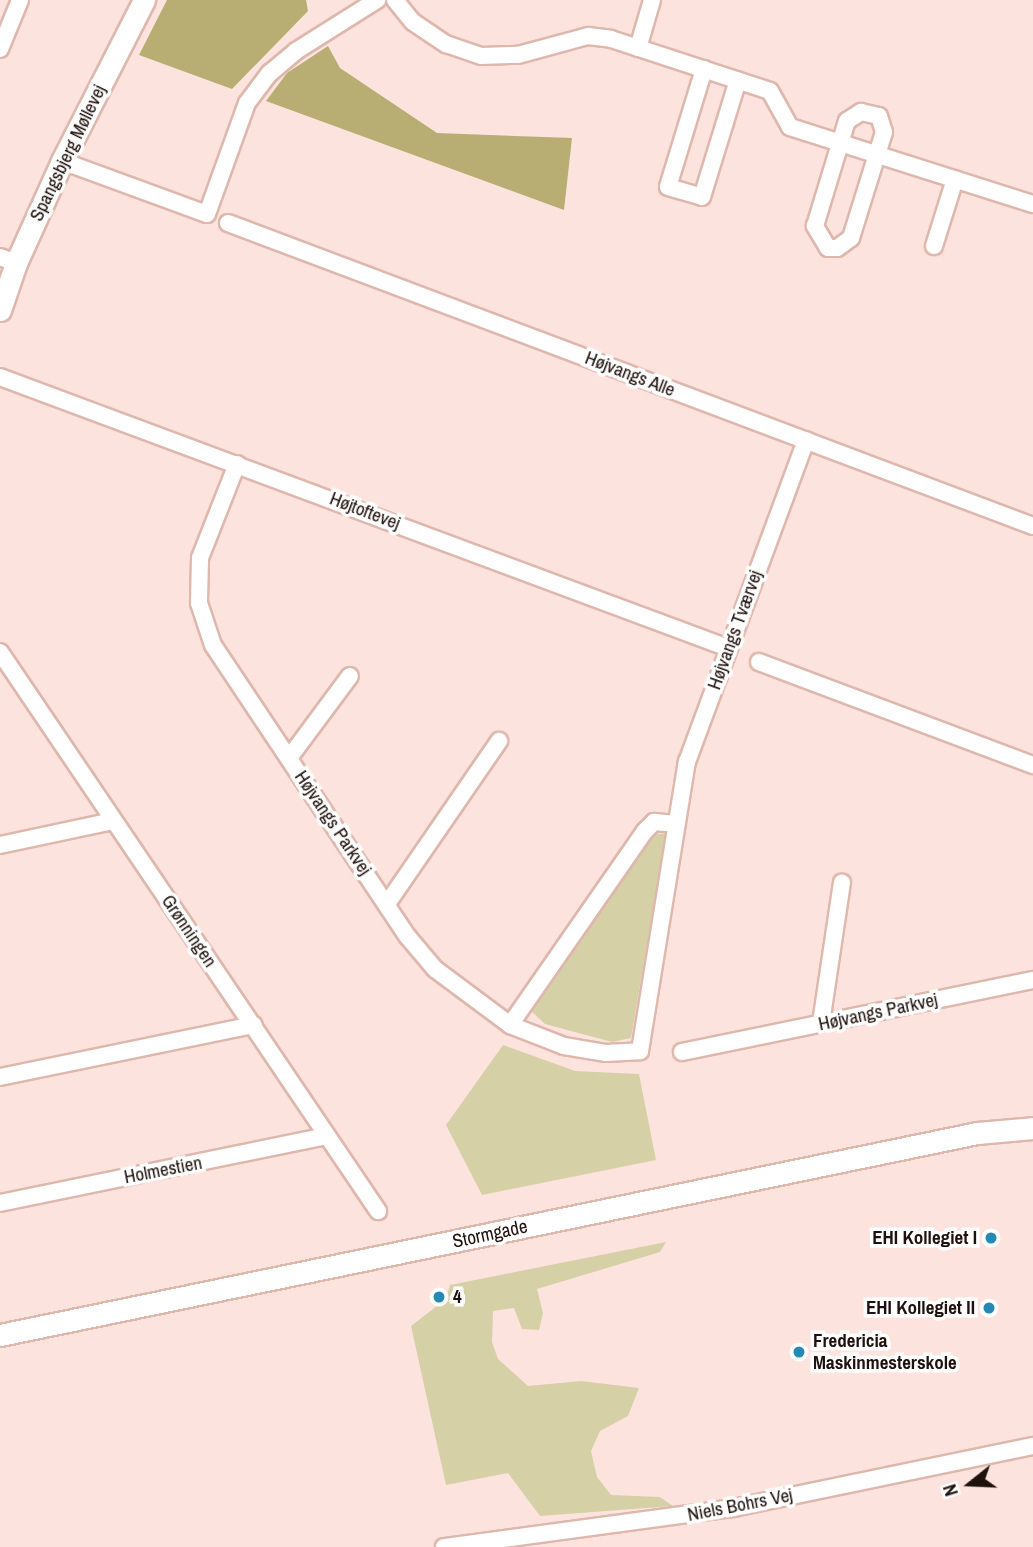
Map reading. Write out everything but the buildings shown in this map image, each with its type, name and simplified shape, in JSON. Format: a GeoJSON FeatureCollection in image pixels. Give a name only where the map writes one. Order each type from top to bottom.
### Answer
{"type":"FeatureCollection","features":[{"type":"Feature","properties":{"kind":"street"},"geometry":{"type":"LineString","coordinates":[[1,44],[20,0]]}},
{"type":"Feature","properties":{"kind":"street","name":"Spangsbjerg Møllevej"},"geometry":{"type":"LineString","coordinates":[[0,310],[8,260],[144,0]]}},
{"type":"Feature","properties":{"kind":"street"},"geometry":{"type":"LineString","coordinates":[[62,161],[207,214],[247,103],[270,73],[296,51],[377,0]]}},
{"type":"Feature","properties":{"kind":"street"},"geometry":{"type":"LineString","coordinates":[[395,0],[413,22],[435,37],[481,56],[518,55],[588,36],[638,48],[770,90],[790,127],[1033,204]]}},
{"type":"Feature","properties":{"kind":"street"},"geometry":{"type":"LineString","coordinates":[[638,48],[652,0]]}},
{"type":"Feature","properties":{"kind":"street"},"geometry":{"type":"LineString","coordinates":[[704,69],[668,187],[702,197],[738,80]]}},
{"type":"Feature","properties":{"kind":"street"},"geometry":{"type":"LineString","coordinates":[[861,112],[872,112],[883,123],[877,155],[851,238],[837,248],[828,248],[815,226],[841,143],[847,121],[861,112]]}},
{"type":"Feature","properties":{"kind":"street"},"geometry":{"type":"LineString","coordinates":[[934,246],[955,180]]}},
{"type":"Feature","properties":{"kind":"street","name":"Højvangs Alle"},"geometry":{"type":"LineString","coordinates":[[228,223],[1033,526]]}},
{"type":"Feature","properties":{"kind":"street","name":"Højtoftevej"},"geometry":{"type":"LineString","coordinates":[[0,377],[728,648]]}},
{"type":"Feature","properties":{"kind":"street","name":"Højvangs Tværvej"},"geometry":{"type":"LineString","coordinates":[[640,1051],[687,762],[806,440]]}},
{"type":"Feature","properties":{"kind":"street","name":"Højvangs Parkvej"},"geometry":{"type":"LineString","coordinates":[[237,464],[200,558],[199,603],[213,645],[387,904],[435,969],[510,1025],[564,1045],[606,1052],[640,1051]]}},
{"type":"Feature","properties":{"kind":"street","name":"Grønningen"},"geometry":{"type":"LineString","coordinates":[[0,652],[378,1211]]}},
{"type":"Feature","properties":{"kind":"street"},"geometry":{"type":"LineString","coordinates":[[759,662],[1033,765]]}},
{"type":"Feature","properties":{"kind":"street"},"geometry":{"type":"LineString","coordinates":[[289,758],[350,676]]}},
{"type":"Feature","properties":{"kind":"street"},"geometry":{"type":"LineString","coordinates":[[387,904],[499,741]]}},
{"type":"Feature","properties":{"kind":"street"},"geometry":{"type":"LineString","coordinates":[[0,845],[114,821]]}},
{"type":"Feature","properties":{"kind":"street"},"geometry":{"type":"LineString","coordinates":[[510,1025],[645,831],[654,822],[675,824]]}},
{"type":"Feature","properties":{"kind":"street"},"geometry":{"type":"LineString","coordinates":[[821,1023],[842,883]]}},
{"type":"Feature","properties":{"kind":"street","name":"Højvangs Parkvej"},"geometry":{"type":"LineString","coordinates":[[682,1052],[1033,980]]}},
{"type":"Feature","properties":{"kind":"street"},"geometry":{"type":"LineString","coordinates":[[0,1077],[254,1025]]}},
{"type":"Feature","properties":{"kind":"street","name":"Stormgade"},"geometry":{"type":"LineString","coordinates":[[977,1133],[1033,1114]]}},
{"type":"Feature","properties":{"kind":"street","name":"Stormgade"},"geometry":{"type":"LineString","coordinates":[[1,1335],[977,1133],[1033,1128]]}},
{"type":"Feature","properties":{"kind":"street","name":"Holmestien"},"geometry":{"type":"LineString","coordinates":[[0,1203],[327,1136]]}},
{"type":"Feature","properties":{"kind":"street","name":"Niels Bohrs Vej"},"geometry":{"type":"LineString","coordinates":[[444,1547],[733,1508],[1033,1446]]}},
{"type":"Feature","properties":{"kind":"street"},"geometry":{"type":"LineString","coordinates":[[563,1531],[567,1547]]}},
{"type":"Feature","properties":{"kind":"shaded area"},"geometry":{"type":"Polygon","coordinates":[[[167,0],[306,0],[308,11],[232,89],[139,55],[167,0]]]}},
{"type":"Feature","properties":{"kind":"shaded area"},"geometry":{"type":"Polygon","coordinates":[[[328,46],[340,68],[437,133],[572,138],[564,210],[266,101],[287,73],[328,46]]]}},
{"type":"Feature","properties":{"kind":"shaded area"},"geometry":{"type":"Polygon","coordinates":[[[666,833],[631,1038],[612,1042],[545,1024],[529,1009],[653,835],[666,833]]]}},
{"type":"Feature","properties":{"kind":"shaded area"},"geometry":{"type":"Polygon","coordinates":[[[503,1045],[575,1071],[639,1074],[656,1160],[482,1195],[446,1125],[503,1045]]]}},
{"type":"Feature","properties":{"kind":"shaded area"},"geometry":{"type":"Polygon","coordinates":[[[666,1242],[660,1252],[537,1289],[543,1313],[539,1330],[522,1329],[514,1308],[493,1311],[492,1342],[498,1359],[528,1386],[581,1381],[639,1388],[628,1416],[600,1431],[591,1451],[597,1477],[611,1495],[660,1497],[673,1506],[540,1516],[508,1473],[446,1485],[411,1326],[446,1299],[450,1285],[666,1242]]]}},
{"type":"Feature","properties":{"kind":"place","name":"EHI Kollegiet I"},"geometry":{"type":"Point","coordinates":[991,1238]}},
{"type":"Feature","properties":{"kind":"place","name":"4"},"geometry":{"type":"Point","coordinates":[439,1297]}},
{"type":"Feature","properties":{"kind":"place","name":"EHI Kollegiet II"},"geometry":{"type":"Point","coordinates":[989,1308]}},
{"type":"Feature","properties":{"kind":"place","name":"Fredericia Maskinmesterskole"},"geometry":{"type":"Point","coordinates":[799,1352]}}]}
